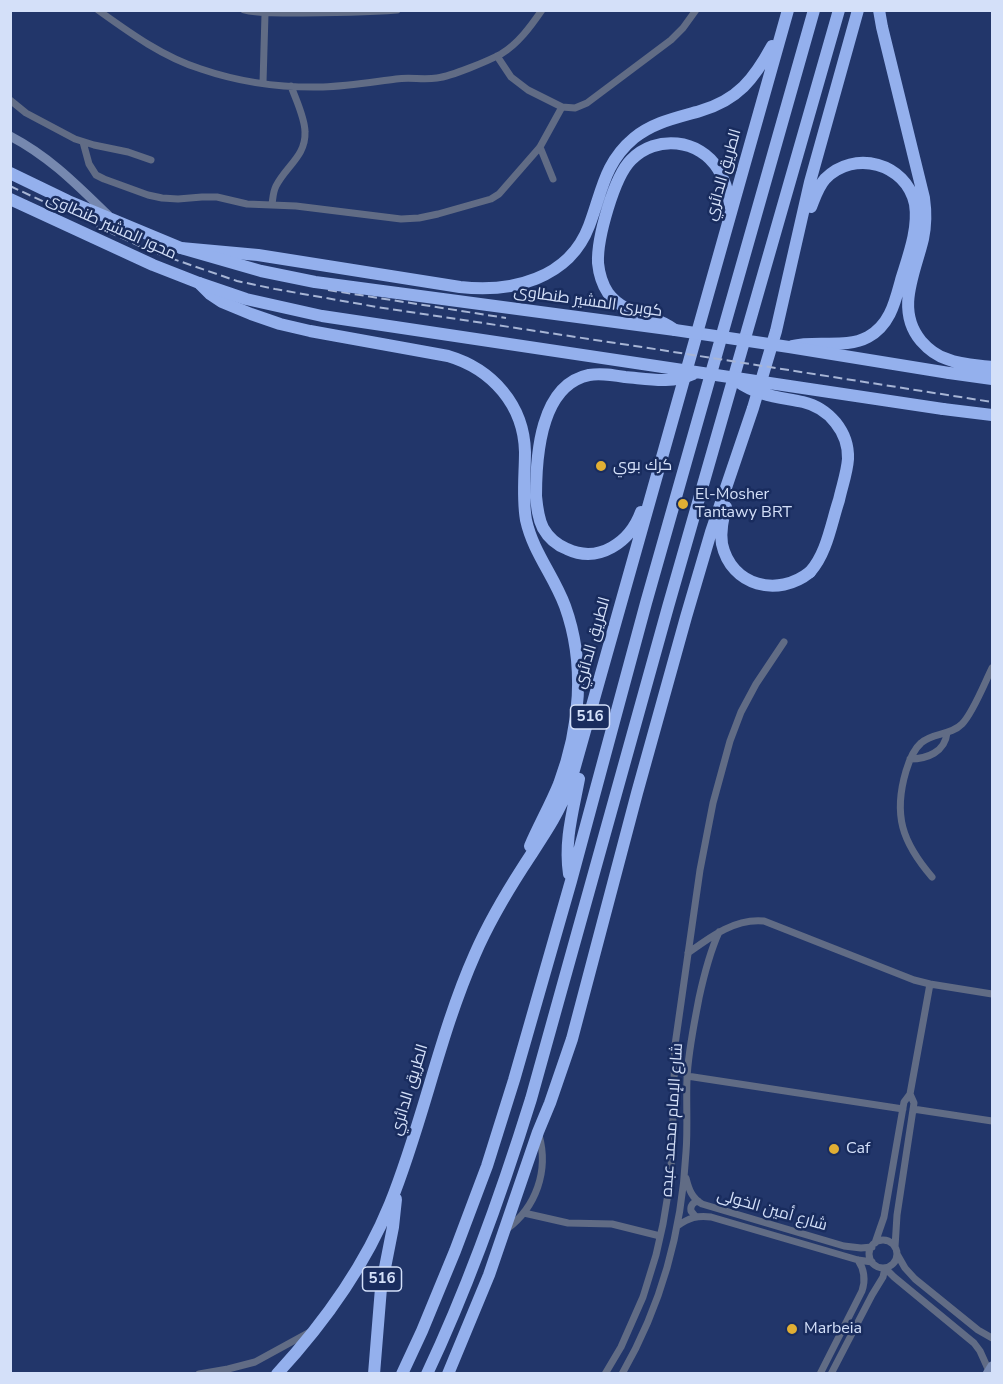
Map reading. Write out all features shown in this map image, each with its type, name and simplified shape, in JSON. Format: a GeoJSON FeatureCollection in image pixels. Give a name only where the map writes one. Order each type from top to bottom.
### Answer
{"type":"FeatureCollection","features":[{"type":"Feature","properties":{"kind":"highway","name":"الطريق الدائري"},"geometry":{"type":"LineString","coordinates":[[277,1374],[320,1325],[343,1293],[382,1223],[397,1186],[462,985],[490,923],[556,816],[570,784],[788,10]]}},
{"type":"Feature","properties":{"kind":"highway","name":"516"},"geometry":{"type":"LineString","coordinates":[[402,1374],[447,1272],[487,1166],[514,1080],[814,10]]}},
{"type":"Feature","properties":{"kind":"highway","name":"516"},"geometry":{"type":"LineString","coordinates":[[427,1374],[480,1249],[531,1099],[668,607],[839,10]]}},
{"type":"Feature","properties":{"kind":"highway"},"geometry":{"type":"LineString","coordinates":[[448,1374],[468,1330],[505,1230],[572,1038],[659,713],[711,532],[767,361],[819,149],[858,10]]}},
{"type":"Feature","properties":{"kind":"highway"},"geometry":{"type":"LineString","coordinates":[[879,10],[923,189],[925,206],[924,231],[908,297],[908,311],[912,325],[923,343],[939,356],[960,363],[993,367]]}},
{"type":"Feature","properties":{"kind":"highway"},"geometry":{"type":"LineString","coordinates":[[181,248],[258,255],[469,288],[508,287],[536,279],[559,267],[577,248],[590,225],[607,171],[627,144],[656,124],[703,111],[738,93],[756,75],[783,28]]}},
{"type":"Feature","properties":{"kind":"highway"},"geometry":{"type":"LineString","coordinates":[[675,330],[661,321],[633,312],[621,305],[607,291],[599,273],[601,238],[613,195],[625,168],[634,157],[660,144],[674,143],[688,146],[701,152],[712,161],[721,173],[732,210]]}},
{"type":"Feature","properties":{"kind":"highway"},"geometry":{"type":"LineString","coordinates":[[789,347],[809,343],[846,344],[872,335],[882,326],[894,304],[913,235],[915,204],[907,186],[898,176],[881,166],[862,162],[842,167],[826,178],[818,189],[798,236]]}},
{"type":"Feature","properties":{"kind":"highway","name":"محور المشير طنطاوى"},"geometry":{"type":"LineString","coordinates":[[10,173],[68,201],[181,248]]}},
{"type":"Feature","properties":{"kind":"highway","name":"محور المشير طنطاوى"},"geometry":{"type":"LineString","coordinates":[[10,199],[153,265],[199,283]]}},
{"type":"Feature","properties":{"kind":"highway","name":"كوبرى المشير طنطاوى"},"geometry":{"type":"LineString","coordinates":[[181,248],[234,265],[315,282],[675,330],[993,379]]}},
{"type":"Feature","properties":{"kind":"highway"},"geometry":{"type":"LineString","coordinates":[[199,283],[246,299],[322,316],[695,373],[993,415]]}},
{"type":"Feature","properties":{"kind":"highway"},"geometry":{"type":"LineString","coordinates":[[199,283],[222,302],[280,324],[310,332],[440,354],[465,362],[488,376],[511,402],[519,418],[523,435],[524,500],[528,529],[534,546],[557,587],[568,615],[575,644],[578,673],[576,715],[568,756],[554,796],[522,868]]}},
{"type":"Feature","properties":{"kind":"highway"},"geometry":{"type":"LineString","coordinates":[[660,466],[633,529],[619,544],[602,552],[577,553],[555,541],[543,527],[536,496],[538,461],[549,410],[567,385],[578,379],[596,375],[666,380],[683,378],[695,373]]}},
{"type":"Feature","properties":{"kind":"highway"},"geometry":{"type":"LineString","coordinates":[[729,476],[722,539],[725,552],[735,569],[752,581],[772,586],[792,583],[810,572],[824,549],[845,478],[848,453],[844,436],[834,421],[817,408],[804,402],[759,393],[747,388],[735,378]]}},
{"type":"Feature","properties":{"kind":"highway"},"geometry":{"type":"LineString","coordinates":[[571,882],[567,845],[579,777],[579,753]]}},
{"type":"Feature","properties":{"kind":"highway","name":"516"},"geometry":{"type":"LineString","coordinates":[[374,1374],[381,1288],[395,1216],[397,1186]]}},
{"type":"Feature","properties":{"kind":"street"},"geometry":{"type":"LineString","coordinates":[[98,10],[146,43],[210,72],[263,83],[324,87],[403,78],[438,78],[497,56],[523,35],[542,10]]}},
{"type":"Feature","properties":{"kind":"street"},"geometry":{"type":"LineString","coordinates":[[244,10],[265,14],[397,10]]}},
{"type":"Feature","properties":{"kind":"street"},"geometry":{"type":"LineString","coordinates":[[497,56],[507,72],[522,86],[562,107],[574,108],[587,103],[671,40],[696,10]]}},
{"type":"Feature","properties":{"kind":"street"},"geometry":{"type":"LineString","coordinates":[[263,83],[265,14]]}},
{"type":"Feature","properties":{"kind":"street"},"geometry":{"type":"LineString","coordinates":[[272,204],[277,183],[299,156],[305,139],[304,122],[291,86]]}},
{"type":"Feature","properties":{"kind":"street"},"geometry":{"type":"LineString","coordinates":[[10,100],[26,113],[66,136],[151,160]]}},
{"type":"Feature","properties":{"kind":"street"},"geometry":{"type":"LineString","coordinates":[[83,142],[90,168],[96,175],[148,195],[178,199],[217,197],[247,204],[297,206],[392,219],[410,219],[429,217],[495,197],[503,191],[540,147],[562,107]]}},
{"type":"Feature","properties":{"kind":"street"},"geometry":{"type":"LineString","coordinates":[[10,136],[62,170],[114,221]]}},
{"type":"Feature","properties":{"kind":"street"},"geometry":{"type":"LineString","coordinates":[[540,147],[554,179]]}},
{"type":"Feature","properties":{"kind":"street","name":"شارع الإمام محمد عبده"},"geometry":{"type":"LineString","coordinates":[[605,1374],[616,1356],[643,1297],[667,1203],[671,1167],[675,1045],[706,837],[730,741],[741,712],[756,684],[784,642]]}},
{"type":"Feature","properties":{"kind":"street"},"geometry":{"type":"LineString","coordinates":[[932,877],[911,848],[901,821],[903,786],[910,759],[922,741],[956,729],[966,719],[993,668]]}},
{"type":"Feature","properties":{"kind":"street"},"geometry":{"type":"LineString","coordinates":[[910,759],[922,758],[940,750],[946,741],[947,733]]}},
{"type":"Feature","properties":{"kind":"street"},"geometry":{"type":"LineString","coordinates":[[688,953],[718,932],[745,921],[764,921],[898,974],[930,984],[993,994]]}},
{"type":"Feature","properties":{"kind":"street","name":"شارع الإمام محمد عبده"},"geometry":{"type":"LineString","coordinates":[[624,1374],[650,1317],[665,1274],[677,1226],[685,1173],[687,1076],[704,972],[718,932]]}},
{"type":"Feature","properties":{"kind":"street"},"geometry":{"type":"LineString","coordinates":[[930,984],[910,1094],[905,1099],[903,1109],[884,1217],[870,1255],[872,1262],[885,1268],[974,1343],[989,1370]]}},
{"type":"Feature","properties":{"kind":"street"},"geometry":{"type":"LineString","coordinates":[[681,1005],[697,1009]]}},
{"type":"Feature","properties":{"kind":"street"},"geometry":{"type":"LineString","coordinates":[[687,1076],[903,1109]]}},
{"type":"Feature","properties":{"kind":"street"},"geometry":{"type":"LineString","coordinates":[[831,1374],[873,1291],[883,1277],[885,1268],[894,1263],[896,1223],[913,1109],[910,1094]]}},
{"type":"Feature","properties":{"kind":"street"},"geometry":{"type":"LineString","coordinates":[[913,1109],[993,1121]]}},
{"type":"Feature","properties":{"kind":"street"},"geometry":{"type":"LineString","coordinates":[[505,1230],[524,1213],[536,1193],[542,1173],[542,1148],[538,1132]]}},
{"type":"Feature","properties":{"kind":"street","name":"شارع أمين الخولى"},"geometry":{"type":"LineString","coordinates":[[685,1173],[690,1191],[698,1201],[705,1205],[844,1246],[855,1248],[874,1245]]}},
{"type":"Feature","properties":{"kind":"street"},"geometry":{"type":"LineString","coordinates":[[695,1216],[690,1209],[692,1204],[698,1201]]}},
{"type":"Feature","properties":{"kind":"street"},"geometry":{"type":"LineString","coordinates":[[524,1213],[568,1223],[612,1224],[660,1236]]}},
{"type":"Feature","properties":{"kind":"street","name":"شارع أمين الخولى"},"geometry":{"type":"LineString","coordinates":[[677,1226],[695,1216],[711,1217],[858,1260],[872,1262]]}},
{"type":"Feature","properties":{"kind":"street"},"geometry":{"type":"LineString","coordinates":[[874,1245],[884,1241],[890,1243],[915,1280],[978,1330],[993,1338]]}},
{"type":"Feature","properties":{"kind":"street"},"geometry":{"type":"LineString","coordinates":[[820,1374],[862,1291],[864,1275],[858,1260]]}},
{"type":"Feature","properties":{"kind":"street"},"geometry":{"type":"LineString","coordinates":[[651,1271],[665,1274]]}},
{"type":"Feature","properties":{"kind":"street"},"geometry":{"type":"LineString","coordinates":[[199,1374],[255,1362],[320,1325]]}},
{"type":"Feature","properties":{"kind":"railway"},"geometry":{"type":"LineString","coordinates":[[10,186],[150,251],[237,281],[377,307],[992,402]]}},
{"type":"Feature","properties":{"kind":"railway"},"geometry":{"type":"LineString","coordinates":[[328,290],[506,318]]}},
{"type":"Feature","properties":{"kind":"place","name":"كرك بوي"},"geometry":{"type":"Point","coordinates":[601,466]}},
{"type":"Feature","properties":{"kind":"place","name":"El-Mosher Tantawy BRT"},"geometry":{"type":"Point","coordinates":[683,504]}},
{"type":"Feature","properties":{"kind":"place","name":"Caf"},"geometry":{"type":"Point","coordinates":[834,1149]}},
{"type":"Feature","properties":{"kind":"place","name":"Marbeia"},"geometry":{"type":"Point","coordinates":[792,1329]}}]}
